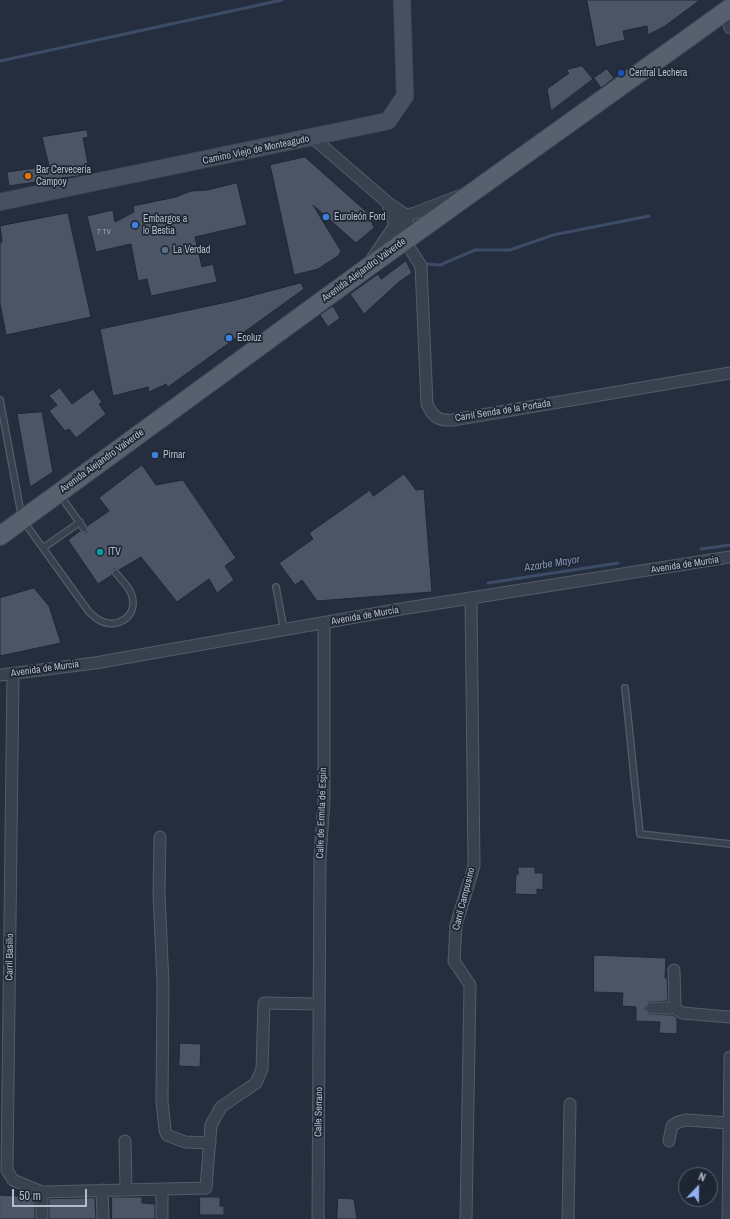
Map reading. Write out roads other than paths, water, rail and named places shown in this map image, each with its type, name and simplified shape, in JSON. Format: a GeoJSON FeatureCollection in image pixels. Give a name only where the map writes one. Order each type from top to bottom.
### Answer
{"type":"FeatureCollection","features":[{"type":"Feature","properties":{"kind":"main road","name":"Avenida Alejandro Valverde"},"geometry":{"type":"LineString","coordinates":[[0,536],[364,270],[728,10]]}},
{"type":"Feature","properties":{"kind":"street","name":"Camino Viejo de Monteagudo"},"geometry":{"type":"LineString","coordinates":[[0,202],[313,138],[388,121],[405,96],[402,0]]}},
{"type":"Feature","properties":{"kind":"street"},"geometry":{"type":"LineString","coordinates":[[728,10],[730,28]]}},
{"type":"Feature","properties":{"kind":"street"},"geometry":{"type":"LineString","coordinates":[[313,138],[387,202],[406,215]]}},
{"type":"Feature","properties":{"kind":"street"},"geometry":{"type":"LineString","coordinates":[[364,270],[395,225],[406,215],[415,213],[478,188]]}},
{"type":"Feature","properties":{"kind":"street"},"geometry":{"type":"LineString","coordinates":[[387,202],[395,225],[408,239]]}},
{"type":"Feature","properties":{"kind":"street"},"geometry":{"type":"LineString","coordinates":[[406,215],[408,239]]}},
{"type":"Feature","properties":{"kind":"street","name":"Carril Senda de la Portada"},"geometry":{"type":"LineString","coordinates":[[408,239],[422,266],[427,404],[432,415],[441,420],[453,420],[730,373]]}},
{"type":"Feature","properties":{"kind":"street","name":"Avenida de Murcia"},"geometry":{"type":"LineString","coordinates":[[0,675],[95,663],[471,598],[730,557]]}},
{"type":"Feature","properties":{"kind":"street","name":"Carril Campusino"},"geometry":{"type":"LineString","coordinates":[[466,1219],[470,985],[454,961],[456,925],[474,866],[471,598]]}},
{"type":"Feature","properties":{"kind":"street","name":"Calle de Ermita de Espín"},"geometry":{"type":"LineString","coordinates":[[319,1004],[320,857],[324,801],[324,623]]}},
{"type":"Feature","properties":{"kind":"street","name":"Carril Basilio"},"geometry":{"type":"LineString","coordinates":[[13,674],[7,1170],[13,1180],[42,1192]]}},
{"type":"Feature","properties":{"kind":"street"},"geometry":{"type":"LineString","coordinates":[[160,837],[159,893],[163,984],[162,1101],[164,1130],[167,1135],[185,1142],[210,1143]]}},
{"type":"Feature","properties":{"kind":"street"},"geometry":{"type":"LineString","coordinates":[[674,970],[675,1008]]}},
{"type":"Feature","properties":{"kind":"street"},"geometry":{"type":"LineString","coordinates":[[42,1219],[42,1192],[206,1188],[211,1125],[221,1107],[256,1084],[262,1069],[264,1003],[319,1004]]}},
{"type":"Feature","properties":{"kind":"street","name":"Calle Serrano"},"geometry":{"type":"LineString","coordinates":[[318,1219],[319,1004]]}},
{"type":"Feature","properties":{"kind":"street"},"geometry":{"type":"LineString","coordinates":[[652,1008],[675,1008],[682,1013],[730,1017]]}},
{"type":"Feature","properties":{"kind":"street"},"geometry":{"type":"LineString","coordinates":[[728,1219],[730,1057]]}},
{"type":"Feature","properties":{"kind":"street"},"geometry":{"type":"LineString","coordinates":[[568,1219],[570,1104]]}},
{"type":"Feature","properties":{"kind":"street"},"geometry":{"type":"LineString","coordinates":[[669,1141],[672,1126],[682,1120],[729,1123]]}},
{"type":"Feature","properties":{"kind":"street"},"geometry":{"type":"LineString","coordinates":[[125,1141],[126,1189]]}},
{"type":"Feature","properties":{"kind":"street"},"geometry":{"type":"LineString","coordinates":[[162,1189],[162,1219]]}},
{"type":"Feature","properties":{"kind":"street"},"geometry":{"type":"LineString","coordinates":[[102,1190],[102,1219]]}},
{"type":"Feature","properties":{"kind":"lane"},"geometry":{"type":"LineString","coordinates":[[0,400],[22,519],[89,612],[98,620],[107,623],[124,621],[129,617],[133,606],[130,590],[116,573]]}},
{"type":"Feature","properties":{"kind":"lane"},"geometry":{"type":"LineString","coordinates":[[59,493],[84,529]]}},
{"type":"Feature","properties":{"kind":"lane"},"geometry":{"type":"LineString","coordinates":[[43,548],[80,522]]}},
{"type":"Feature","properties":{"kind":"lane"},"geometry":{"type":"LineString","coordinates":[[276,587],[284,630]]}},
{"type":"Feature","properties":{"kind":"lane"},"geometry":{"type":"LineString","coordinates":[[625,688],[640,834],[730,844]]}},
{"type":"Feature","properties":{"kind":"waterway"},"geometry":{"type":"LineString","coordinates":[[0,61],[282,0]]}},
{"type":"Feature","properties":{"kind":"waterway"},"geometry":{"type":"LineString","coordinates":[[427,264],[440,265],[475,250],[510,250],[553,235],[649,216]]}},
{"type":"Feature","properties":{"kind":"waterway","name":"Azarbe Mayor"},"geometry":{"type":"LineString","coordinates":[[701,549],[730,545]]}},
{"type":"Feature","properties":{"kind":"waterway","name":"Azarbe Mayor"},"geometry":{"type":"LineString","coordinates":[[488,583],[618,563]]}},
{"type":"Feature","properties":{"kind":"place","name":"Central Lechera"},"geometry":{"type":"Point","coordinates":[621,73]}},
{"type":"Feature","properties":{"kind":"place","name":"Bar Cervecería Campoy"},"geometry":{"type":"Point","coordinates":[28,176]}},
{"type":"Feature","properties":{"kind":"place","name":"Euroleón Ford"},"geometry":{"type":"Point","coordinates":[326,217]}},
{"type":"Feature","properties":{"kind":"place","name":"Embargos a lo Bestia"},"geometry":{"type":"Point","coordinates":[135,225]}},
{"type":"Feature","properties":{"kind":"place","name":"La Verdad"},"geometry":{"type":"Point","coordinates":[165,250]}},
{"type":"Feature","properties":{"kind":"place","name":"Ecoluz"},"geometry":{"type":"Point","coordinates":[229,338]}},
{"type":"Feature","properties":{"kind":"place","name":"Pirnar"},"geometry":{"type":"Point","coordinates":[155,455]}},
{"type":"Feature","properties":{"kind":"place","name":"ITV"},"geometry":{"type":"Point","coordinates":[100,552]}}]}
